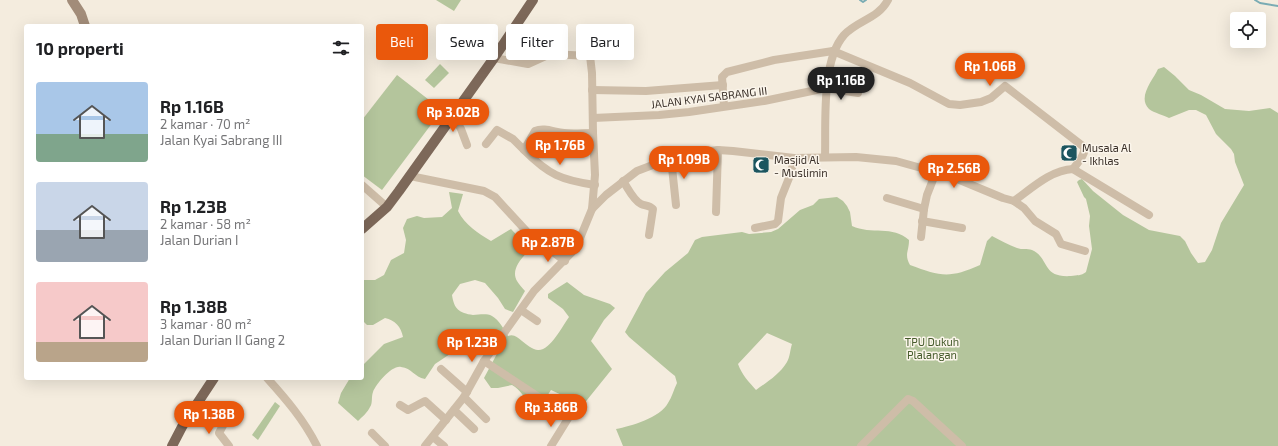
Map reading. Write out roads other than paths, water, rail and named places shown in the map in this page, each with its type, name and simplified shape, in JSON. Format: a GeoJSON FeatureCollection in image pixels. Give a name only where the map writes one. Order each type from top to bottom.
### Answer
{"type":"FeatureCollection","features":[{"type":"Feature","properties":{"kind":"main road"},"geometry":{"type":"LineString","coordinates":[[72,0],[81,14],[84,24]]}},
{"type":"Feature","properties":{"kind":"main road"},"geometry":{"type":"LineString","coordinates":[[498,52],[533,0]]}},
{"type":"Feature","properties":{"kind":"main road"},"geometry":{"type":"LineString","coordinates":[[364,227],[387,207],[493,60]]}},
{"type":"Feature","properties":{"kind":"main road"},"geometry":{"type":"LineString","coordinates":[[172,446],[183,425],[213,380]]}},
{"type":"Feature","properties":{"kind":"street"},"geometry":{"type":"LineString","coordinates":[[825,157],[826,88],[833,51],[844,35],[864,20],[881,12],[888,0]]}},
{"type":"Feature","properties":{"kind":"street"},"geometry":{"type":"LineString","coordinates":[[724,106],[722,77],[727,72],[774,60],[833,51],[910,83],[949,104],[960,105],[981,102],[991,98],[1005,86],[1084,147],[1084,153],[1074,169]]}},
{"type":"Feature","properties":{"kind":"street"},"geometry":{"type":"LineString","coordinates":[[425,446],[466,395],[484,361],[534,291],[565,261],[576,248],[592,209],[595,185],[590,56],[550,54],[528,64],[498,59]]}},
{"type":"Feature","properties":{"kind":"street"},"geometry":{"type":"LineString","coordinates":[[592,90],[646,91],[723,85]]}},
{"type":"Feature","properties":{"kind":"street"},"geometry":{"type":"LineString","coordinates":[[826,88],[858,93]]}},
{"type":"Feature","properties":{"kind":"street","name":"JALAN KYAI SABRANG III"},"geometry":{"type":"LineString","coordinates":[[593,118],[659,115],[764,102],[826,88]]}},
{"type":"Feature","properties":{"kind":"street"},"geometry":{"type":"LineString","coordinates":[[453,115],[461,128],[467,145]]}},
{"type":"Feature","properties":{"kind":"street"},"geometry":{"type":"LineString","coordinates":[[524,150],[535,130],[538,129],[563,133],[593,133]]}},
{"type":"Feature","properties":{"kind":"street"},"geometry":{"type":"LineString","coordinates":[[486,144],[497,130],[513,139],[542,168],[552,174],[574,182],[595,185]]}},
{"type":"Feature","properties":{"kind":"street"},"geometry":{"type":"LineString","coordinates":[[592,209],[606,195],[637,171],[686,154],[718,150],[794,158],[856,157],[896,161],[936,172],[1014,201],[1024,208],[1035,221],[1056,234],[1061,244],[1085,251]]}},
{"type":"Feature","properties":{"kind":"street"},"geometry":{"type":"LineString","coordinates":[[716,212],[718,150]]}},
{"type":"Feature","properties":{"kind":"street"},"geometry":{"type":"LineString","coordinates":[[671,158],[676,205]]}},
{"type":"Feature","properties":{"kind":"street"},"geometry":{"type":"LineString","coordinates":[[755,228],[775,224],[778,221],[781,198],[794,158]]}},
{"type":"Feature","properties":{"kind":"street"},"geometry":{"type":"LineString","coordinates":[[1014,201],[1053,173],[1061,170],[1074,169],[1149,215]]}},
{"type":"Feature","properties":{"kind":"street"},"geometry":{"type":"LineString","coordinates":[[921,237],[924,209],[936,172]]}},
{"type":"Feature","properties":{"kind":"street"},"geometry":{"type":"LineString","coordinates":[[410,176],[484,191],[495,197],[529,234],[565,261]]}},
{"type":"Feature","properties":{"kind":"street"},"geometry":{"type":"LineString","coordinates":[[623,181],[640,204],[653,209],[649,235]]}},
{"type":"Feature","properties":{"kind":"street"},"geometry":{"type":"LineString","coordinates":[[364,187],[387,207]]}},
{"type":"Feature","properties":{"kind":"street"},"geometry":{"type":"LineString","coordinates":[[887,198],[924,209]]}},
{"type":"Feature","properties":{"kind":"street"},"geometry":{"type":"LineString","coordinates":[[922,221],[962,228]]}},
{"type":"Feature","properties":{"kind":"street"},"geometry":{"type":"LineString","coordinates":[[521,310],[537,321]]}},
{"type":"Feature","properties":{"kind":"street"},"geometry":{"type":"LineString","coordinates":[[484,361],[569,417],[551,446]]}},
{"type":"Feature","properties":{"kind":"street"},"geometry":{"type":"LineString","coordinates":[[441,369],[486,419]]}},
{"type":"Feature","properties":{"kind":"street"},"geometry":{"type":"LineString","coordinates":[[268,380],[306,426],[317,446]]}},
{"type":"Feature","properties":{"kind":"street"},"geometry":{"type":"LineString","coordinates":[[861,446],[908,399],[913,401],[962,446]]}},
{"type":"Feature","properties":{"kind":"street"},"geometry":{"type":"LineString","coordinates":[[400,405],[408,410],[424,400],[446,420]]}},
{"type":"Feature","properties":{"kind":"street"},"geometry":{"type":"LineString","coordinates":[[454,410],[474,430]]}},
{"type":"Feature","properties":{"kind":"street"},"geometry":{"type":"LineString","coordinates":[[226,420],[218,433],[229,446]]}},
{"type":"Feature","properties":{"kind":"street"},"geometry":{"type":"LineString","coordinates":[[372,433],[385,446]]}},
{"type":"Feature","properties":{"kind":"street"},"geometry":{"type":"LineString","coordinates":[[433,437],[444,446]]}},
{"type":"Feature","properties":{"kind":"waterway"},"geometry":{"type":"LineString","coordinates":[[860,0],[863,2],[866,0]]}},
{"type":"Feature","properties":{"kind":"waterway"},"geometry":{"type":"LineString","coordinates":[[1255,0],[1260,3],[1278,6]]}},
{"type":"Feature","properties":{"kind":"place","name":"Musala Al - Ikhlas"},"geometry":{"type":"Point","coordinates":[1069,153]}},
{"type":"Feature","properties":{"kind":"place","name":"Masjid Al - Muslimin"},"geometry":{"type":"Point","coordinates":[761,165]}},
{"type":"Feature","properties":{"kind":"park label","name":"TPU Dukuh Plalangan"},"geometry":{"type":"Point","coordinates":[932,347]}}]}
